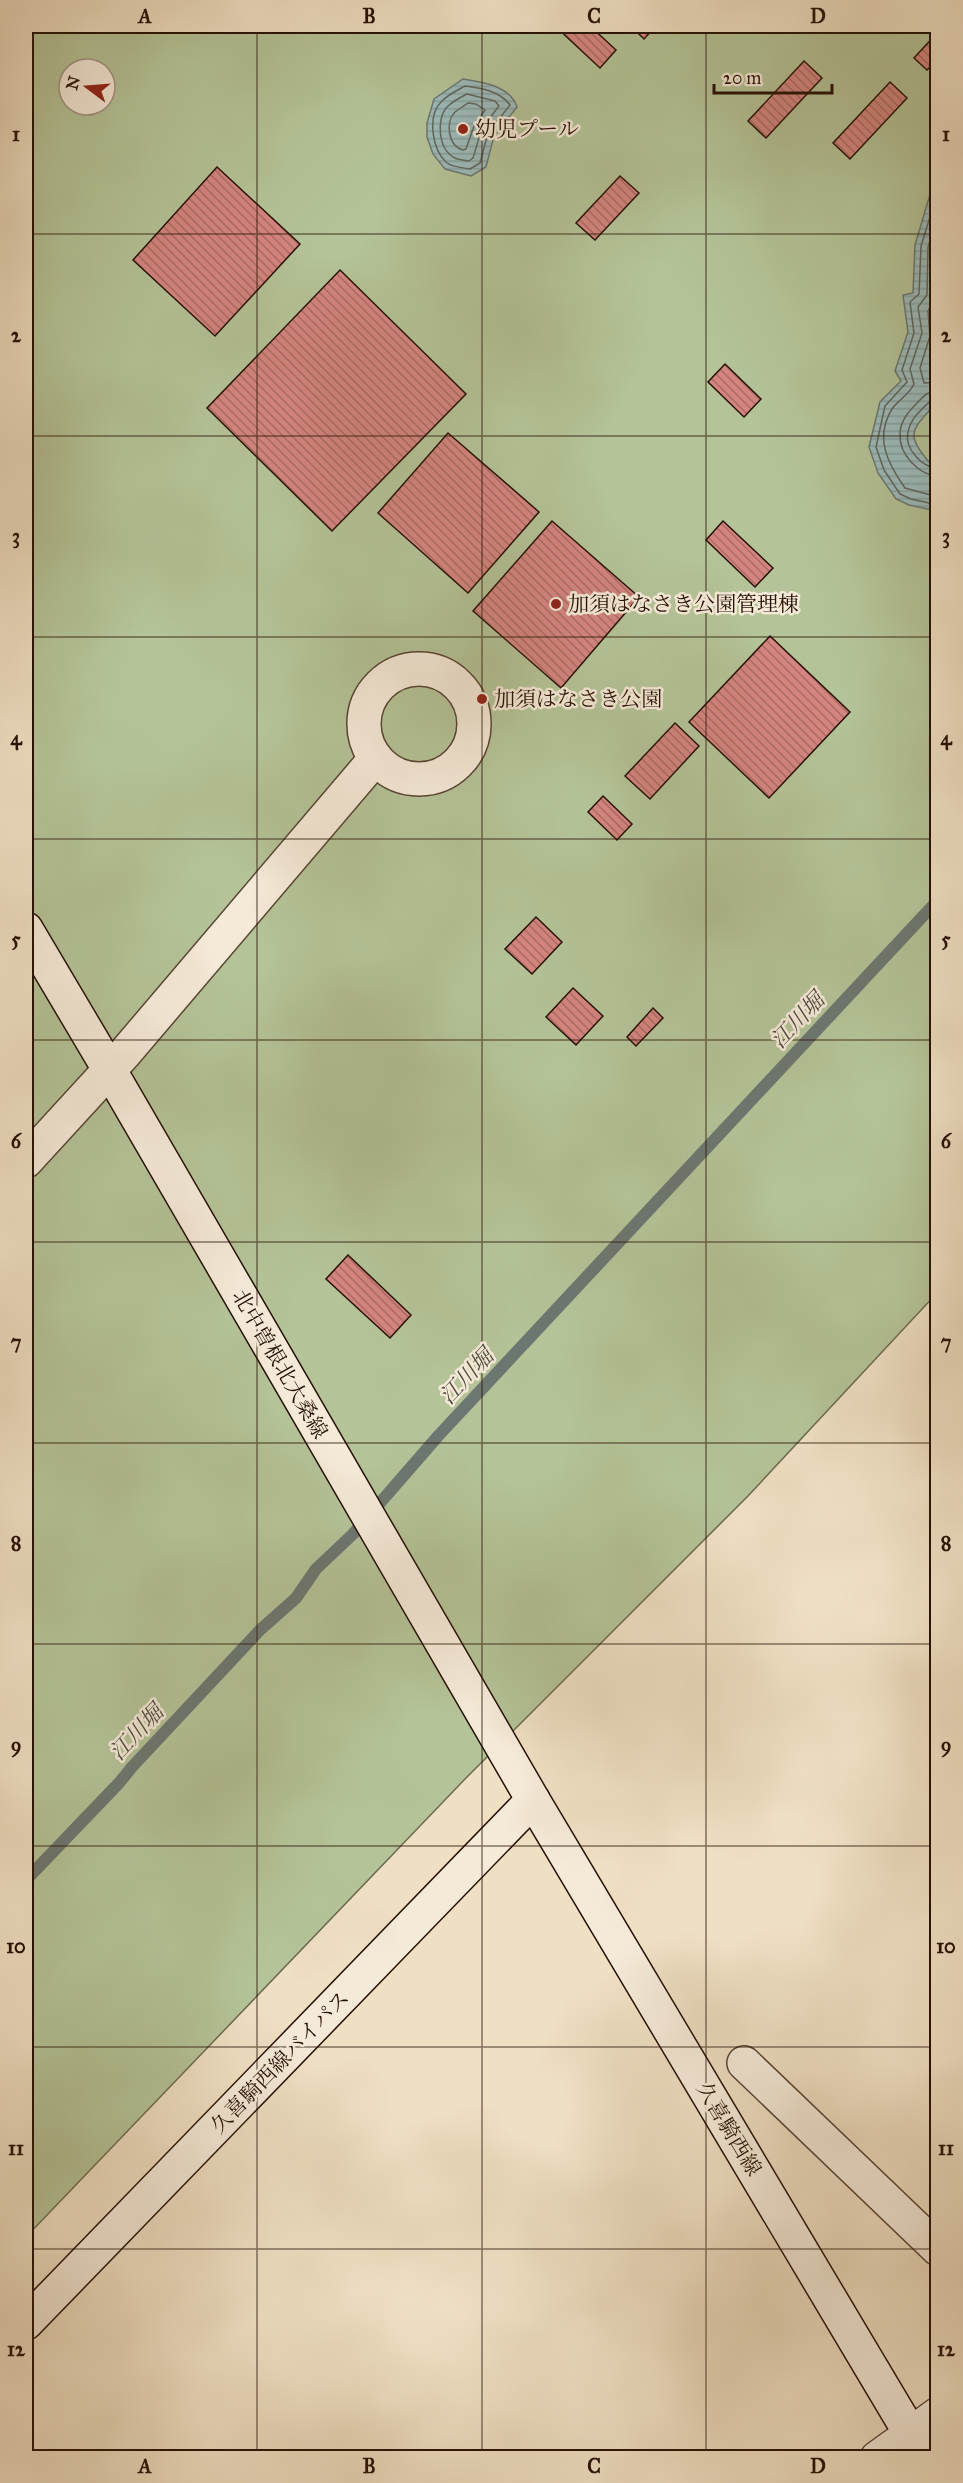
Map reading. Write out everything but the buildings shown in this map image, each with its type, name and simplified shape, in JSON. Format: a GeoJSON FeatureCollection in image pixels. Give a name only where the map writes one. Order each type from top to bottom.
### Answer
{"type":"FeatureCollection","features":[{"type":"Feature","properties":{"kind":"main road"},"geometry":{"type":"LineString","coordinates":[[26,1161],[109,1069],[375,759]]}},
{"type":"Feature","properties":{"kind":"main road","name":"北中曽根北大桑線"},"geometry":{"type":"LineString","coordinates":[[26,930],[533,1800]]}},
{"type":"Feature","properties":{"kind":"main road","name":"久喜騎西線バイパス"},"geometry":{"type":"LineString","coordinates":[[26,2323],[533,1800]]}},
{"type":"Feature","properties":{"kind":"main road","name":"久喜騎西線"},"geometry":{"type":"LineString","coordinates":[[533,1800],[919,2446]]}},
{"type":"Feature","properties":{"kind":"main road"},"geometry":{"type":"LineString","coordinates":[[744,2064],[938,2249]]}},
{"type":"Feature","properties":{"kind":"main road"},"geometry":{"type":"LineString","coordinates":[[877,2457],[919,2446],[938,2414]]}},
{"type":"Feature","properties":{"kind":"green space","name":"加須はなさき公園"},"geometry":{"type":"Polygon","coordinates":[[[26,26],[937,26],[937,1293],[748,1496],[465,1779],[26,2237],[26,26]]]}},
{"type":"Feature","properties":{"kind":"water","name":"幼児プール"},"geometry":{"type":"Polygon","coordinates":[[[463,79],[495,86],[508,94],[517,107],[494,136],[486,167],[471,176],[445,169],[433,154],[427,137],[427,123],[434,99],[463,79]]]}},
{"type":"Feature","properties":{"kind":"water"},"geometry":{"type":"Polygon","coordinates":[[[937,178],[937,401],[918,424],[914,436],[920,451],[929,462],[937,462],[937,511],[909,505],[896,499],[878,473],[869,447],[880,402],[901,381],[895,371],[908,332],[903,295],[913,293],[915,245],[937,178]]]}},
{"type":"Feature","properties":{"kind":"waterway","name":"江川堀"},"geometry":{"type":"LineString","coordinates":[[26,1880],[260,1630],[296,1598],[316,1569],[353,1534],[439,1435],[938,900]]}},
{"type":"Feature","properties":{"kind":"place","name":"幼児プール"},"geometry":{"type":"Point","coordinates":[463,129]}},
{"type":"Feature","properties":{"kind":"place","name":"加須はなさき公園管理棟"},"geometry":{"type":"Point","coordinates":[556,604]}},
{"type":"Feature","properties":{"kind":"place","name":"加須はなさき公園"},"geometry":{"type":"Point","coordinates":[482,699]}}]}
